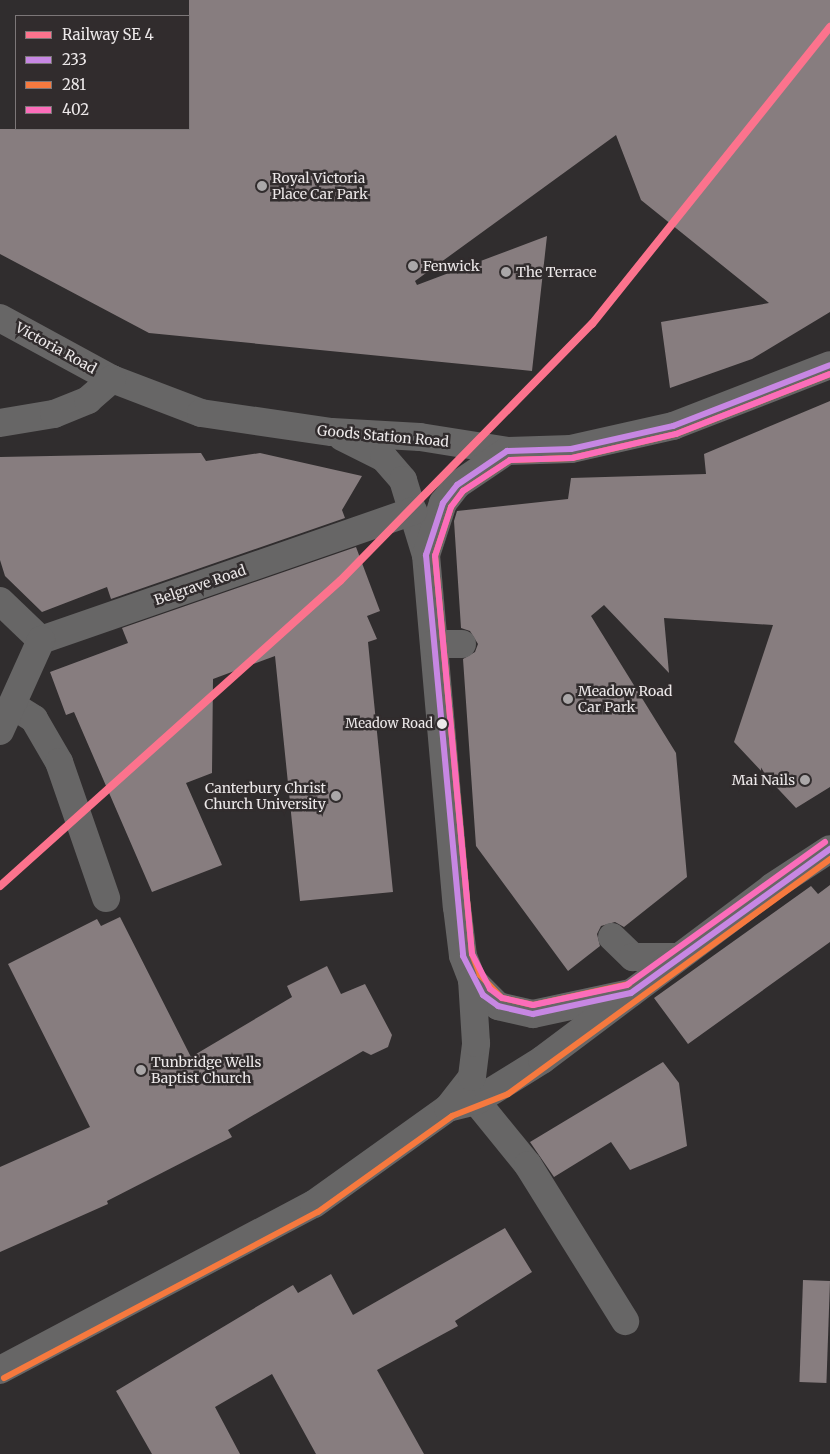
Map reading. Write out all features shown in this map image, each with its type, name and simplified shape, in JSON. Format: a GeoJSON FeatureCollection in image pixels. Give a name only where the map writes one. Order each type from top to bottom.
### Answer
{"type":"FeatureCollection","features":[{"type":"Feature","properties":{"kind":"street","name":"Victoria Road"},"geometry":{"type":"LineString","coordinates":[[0,318],[112,379]]}},
{"type":"Feature","properties":{"kind":"street","name":"Goods Station Road"},"geometry":{"type":"LineString","coordinates":[[112,379],[201,413],[332,432],[420,437],[507,451],[571,449],[673,426],[830,365]]}},
{"type":"Feature","properties":{"kind":"street"},"geometry":{"type":"LineString","coordinates":[[0,423],[54,414],[88,400],[112,379]]}},
{"type":"Feature","properties":{"kind":"street"},"geometry":{"type":"LineString","coordinates":[[0,1370],[314,1204],[448,1108],[472,1077],[476,1043],[472,980],[463,956],[457,907],[426,555],[403,480],[384,458],[332,432]]}},
{"type":"Feature","properties":{"kind":"street"},"geometry":{"type":"LineString","coordinates":[[426,555],[443,504],[457,485],[507,451]]}},
{"type":"Feature","properties":{"kind":"street","name":"Belgrave Road"},"geometry":{"type":"LineString","coordinates":[[41,640],[413,511]]}},
{"type":"Feature","properties":{"kind":"street"},"geometry":{"type":"LineString","coordinates":[[0,601],[41,640],[0,731]]}},
{"type":"Feature","properties":{"kind":"street"},"geometry":{"type":"LineString","coordinates":[[434,644],[462,644]]}},
{"type":"Feature","properties":{"kind":"street"},"geometry":{"type":"LineString","coordinates":[[12,705],[34,719],[59,762],[106,898]]}},
{"type":"Feature","properties":{"kind":"street"},"geometry":{"type":"LineString","coordinates":[[448,1108],[476,1101],[542,1060],[678,957],[830,849]]}},
{"type":"Feature","properties":{"kind":"street"},"geometry":{"type":"LineString","coordinates":[[612,937],[633,957],[678,957]]}},
{"type":"Feature","properties":{"kind":"street"},"geometry":{"type":"LineString","coordinates":[[472,980],[498,1006],[533,1014],[631,993]]}},
{"type":"Feature","properties":{"kind":"street"},"geometry":{"type":"LineString","coordinates":[[476,1101],[528,1164],[625,1321]]}},
{"type":"Feature","properties":{"kind":"building"},"geometry":{"type":"Polygon","coordinates":[[[189,0],[830,0],[830,312],[752,359],[670,388],[661,322],[769,303],[641,200],[616,135],[415,281],[417,285],[547,236],[532,371],[149,333],[0,254],[0,129],[190,130],[189,0]]]}},
{"type":"Feature","properties":{"kind":"building","name":"Meadow Road Car Park"},"geometry":{"type":"Polygon","coordinates":[[[830,401],[830,787],[796,808],[734,742],[773,625],[664,618],[669,673],[604,605],[591,616],[676,753],[687,877],[624,927],[615,922],[601,926],[597,934],[600,946],[568,971],[476,846],[463,659],[475,652],[478,644],[470,631],[461,628],[454,521],[457,511],[568,499],[571,478],[706,474],[704,454],[830,401]]]}},
{"type":"Feature","properties":{"kind":"building"},"geometry":{"type":"Polygon","coordinates":[[[201,453],[206,461],[260,453],[362,476],[342,510],[345,518],[111,599],[107,587],[42,612],[5,576],[0,560],[0,457],[201,453]]]}},
{"type":"Feature","properties":{"kind":"building"},"geometry":{"type":"Polygon","coordinates":[[[356,547],[380,611],[367,616],[377,639],[368,642],[393,892],[300,901],[275,656],[213,679],[212,773],[186,783],[222,865],[152,892],[74,712],[66,715],[50,672],[128,643],[122,628],[356,547]]]}},
{"type":"Feature","properties":{"kind":"building"},"geometry":{"type":"Polygon","coordinates":[[[830,885],[830,942],[688,1044],[654,998],[811,886],[818,894],[830,885]]]}},
{"type":"Feature","properties":{"kind":"building"},"geometry":{"type":"Polygon","coordinates":[[[120,917],[191,1057],[292,997],[287,986],[327,966],[341,994],[365,984],[392,1035],[388,1047],[371,1055],[363,1051],[228,1130],[232,1137],[107,1201],[108,1204],[0,1252],[0,1167],[90,1127],[8,964],[97,919],[101,926],[120,917]]]}},
{"type":"Feature","properties":{"kind":"building"},"geometry":{"type":"Polygon","coordinates":[[[663,1062],[679,1083],[687,1146],[630,1170],[611,1142],[554,1177],[530,1142],[663,1062]]]}},
{"type":"Feature","properties":{"kind":"building"},"geometry":{"type":"Polygon","coordinates":[[[505,1228],[532,1272],[455,1321],[458,1326],[377,1370],[424,1454],[316,1454],[272,1374],[215,1407],[240,1454],[152,1454],[116,1391],[293,1285],[298,1293],[331,1274],[353,1315],[505,1228]]]}},
{"type":"Feature","properties":{"kind":"building"},"geometry":{"type":"Polygon","coordinates":[[[803,1280],[830,1281],[826,1383],[799,1382],[803,1280]]]}},
{"type":"Feature","properties":{"kind":"transit line"},"geometry":{"type":"LineString","coordinates":[[0,886],[340,581],[592,324],[830,27]]}},
{"type":"Feature","properties":{"kind":"transit line","name":"233"},"geometry":{"type":"LineString","coordinates":[[507,451],[571,449],[673,426],[830,365]]}},
{"type":"Feature","properties":{"kind":"transit line","name":"281"},"geometry":{"type":"LineString","coordinates":[[629,984],[533,1005],[502,998],[480,975],[472,954],[435,556],[451,507],[463,491],[510,460],[572,458],[676,434],[830,374]]}},
{"type":"Feature","properties":{"kind":"transit line","name":"402"},"geometry":{"type":"LineString","coordinates":[[825,842],[627,985],[533,1005],[502,998],[490,989],[472,954],[435,556],[451,507],[463,491],[510,460],[572,458],[676,434],[830,374]]}},
{"type":"Feature","properties":{"kind":"transit line","name":"233"},"geometry":{"type":"LineString","coordinates":[[507,451],[457,485],[443,503],[426,555],[463,956],[483,995],[498,1006],[533,1014],[631,993],[830,849]]}},
{"type":"Feature","properties":{"kind":"transit line","name":"281"},"geometry":{"type":"LineString","coordinates":[[4,1378],[318,1212],[452,1116],[508,1094],[830,859]]}},
{"type":"Feature","properties":{"kind":"place","name":"Royal Victoria Place Car Park"},"geometry":{"type":"Point","coordinates":[262,186]}},
{"type":"Feature","properties":{"kind":"place","name":"Fenwick"},"geometry":{"type":"Point","coordinates":[413,266]}},
{"type":"Feature","properties":{"kind":"place","name":"The Terrace"},"geometry":{"type":"Point","coordinates":[506,272]}},
{"type":"Feature","properties":{"kind":"place","name":"Meadow Road Car Park"},"geometry":{"type":"Point","coordinates":[568,699]}},
{"type":"Feature","properties":{"kind":"place","name":"Meadow Road"},"geometry":{"type":"Point","coordinates":[442,724]}},
{"type":"Feature","properties":{"kind":"place","name":"Mai Nails"},"geometry":{"type":"Point","coordinates":[805,780]}},
{"type":"Feature","properties":{"kind":"place","name":"Canterbury Christ Church University"},"geometry":{"type":"Point","coordinates":[336,796]}},
{"type":"Feature","properties":{"kind":"place","name":"Tunbridge Wells Baptist Church"},"geometry":{"type":"Point","coordinates":[141,1070]}}]}
